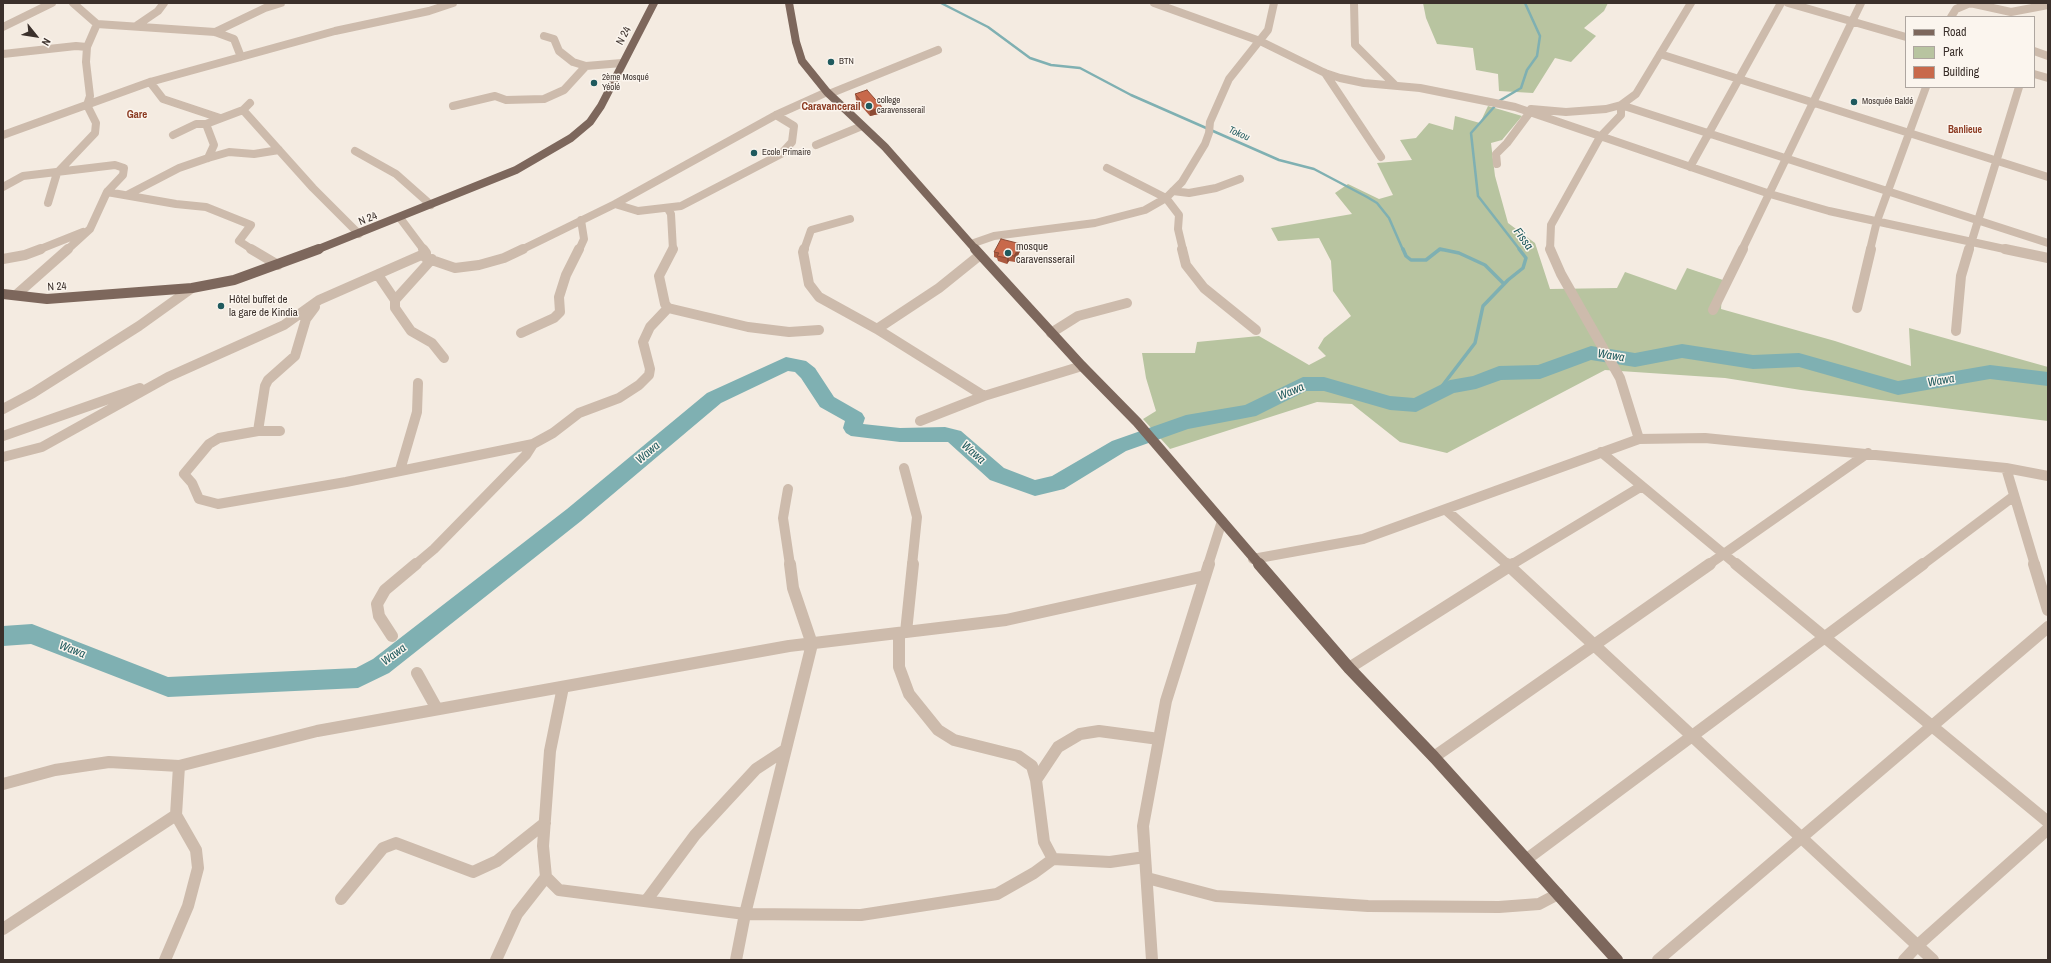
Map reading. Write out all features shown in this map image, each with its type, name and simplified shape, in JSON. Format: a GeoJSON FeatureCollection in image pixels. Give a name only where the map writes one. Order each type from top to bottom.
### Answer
{"type":"FeatureCollection","features":[{"type":"Feature","properties":{"kind":"main road","name":"N 24"},"geometry":{"type":"LineString","coordinates":[[3,294],[47,299],[192,288],[234,280],[359,234],[516,170],[571,138],[590,122],[601,106],[654,3]]}},
{"type":"Feature","properties":{"kind":"main road"},"geometry":{"type":"LineString","coordinates":[[789,3],[796,42],[802,61],[828,93],[885,147],[1051,333],[1137,422],[1253,559],[1349,668],[1434,756],[1617,960]]}},
{"type":"Feature","properties":{"kind":"street"},"geometry":{"type":"LineString","coordinates":[[3,27],[52,3]]}},
{"type":"Feature","properties":{"kind":"street"},"geometry":{"type":"LineString","coordinates":[[73,3],[97,24],[215,32],[234,39],[241,57]]}},
{"type":"Feature","properties":{"kind":"street"},"geometry":{"type":"LineString","coordinates":[[136,26],[158,11],[164,3]]}},
{"type":"Feature","properties":{"kind":"street"},"geometry":{"type":"LineString","coordinates":[[215,32],[263,6],[281,3]]}},
{"type":"Feature","properties":{"kind":"street"},"geometry":{"type":"LineString","coordinates":[[3,136],[150,82],[335,31],[429,11],[453,3]]}},
{"type":"Feature","properties":{"kind":"street"},"geometry":{"type":"LineString","coordinates":[[1154,3],[1260,41],[1325,73],[1364,83],[1395,85],[1446,92],[1515,107],[1770,194],[1829,211],[1971,243],[2048,258]]}},
{"type":"Feature","properties":{"kind":"street"},"geometry":{"type":"LineString","coordinates":[[971,244],[994,236],[1095,223],[1145,210],[1166,198],[1182,182],[1205,144],[1209,133],[1210,122],[1229,79],[1268,30],[1274,3]]}},
{"type":"Feature","properties":{"kind":"street"},"geometry":{"type":"LineString","coordinates":[[1354,3],[1355,45],[1395,85]]}},
{"type":"Feature","properties":{"kind":"street"},"geometry":{"type":"LineString","coordinates":[[1515,107],[1566,112],[1606,109],[1621,105],[1636,94],[1691,3]]}},
{"type":"Feature","properties":{"kind":"street"},"geometry":{"type":"LineString","coordinates":[[1690,167],[1781,3]]}},
{"type":"Feature","properties":{"kind":"street"},"geometry":{"type":"LineString","coordinates":[[1788,3],[1905,37]]}},
{"type":"Feature","properties":{"kind":"street"},"geometry":{"type":"LineString","coordinates":[[1713,310],[1861,3]]}},
{"type":"Feature","properties":{"kind":"street"},"geometry":{"type":"LineString","coordinates":[[1952,16],[1956,10],[1970,3],[2011,12],[2048,5]]}},
{"type":"Feature","properties":{"kind":"street"},"geometry":{"type":"LineString","coordinates":[[48,203],[56,172],[95,133],[96,123],[87,105],[90,96],[86,62],[87,48],[97,24]]}},
{"type":"Feature","properties":{"kind":"street"},"geometry":{"type":"LineString","coordinates":[[544,36],[554,39],[559,51],[573,62],[586,66],[622,63]]}},
{"type":"Feature","properties":{"kind":"street"},"geometry":{"type":"LineString","coordinates":[[3,54],[76,46],[87,48]]}},
{"type":"Feature","properties":{"kind":"street"},"geometry":{"type":"LineString","coordinates":[[400,218],[429,256],[455,268],[479,265],[504,258],[615,204],[776,115],[938,50]]}},
{"type":"Feature","properties":{"kind":"street"},"geometry":{"type":"LineString","coordinates":[[2035,51],[2048,56]]}},
{"type":"Feature","properties":{"kind":"street"},"geometry":{"type":"LineString","coordinates":[[1660,54],[2048,177]]}},
{"type":"Feature","properties":{"kind":"street"},"geometry":{"type":"LineString","coordinates":[[453,106],[494,96],[506,100],[544,99],[564,90],[586,66]]}},
{"type":"Feature","properties":{"kind":"street"},"geometry":{"type":"LineString","coordinates":[[1325,73],[1381,157]]}},
{"type":"Feature","properties":{"kind":"street"},"geometry":{"type":"LineString","coordinates":[[2035,74],[2048,78]]}},
{"type":"Feature","properties":{"kind":"street"},"geometry":{"type":"LineString","coordinates":[[150,82],[163,99],[220,118]]}},
{"type":"Feature","properties":{"kind":"street"},"geometry":{"type":"LineString","coordinates":[[1857,308],[1877,221],[1926,88]]}},
{"type":"Feature","properties":{"kind":"street"},"geometry":{"type":"LineString","coordinates":[[1956,331],[1961,276],[2019,88]]}},
{"type":"Feature","properties":{"kind":"street"},"geometry":{"type":"LineString","coordinates":[[173,135],[196,124],[206,124],[243,110],[250,102]]}},
{"type":"Feature","properties":{"kind":"street"},"geometry":{"type":"LineString","coordinates":[[1621,105],[2048,243]]}},
{"type":"Feature","properties":{"kind":"street"},"geometry":{"type":"LineString","coordinates":[[1621,105],[1621,115],[1600,137],[1551,225],[1549,247],[1561,274],[1625,391],[1639,439]]}},
{"type":"Feature","properties":{"kind":"street"},"geometry":{"type":"LineString","coordinates":[[243,110],[313,188],[359,234]]}},
{"type":"Feature","properties":{"kind":"street"},"geometry":{"type":"LineString","coordinates":[[1497,164],[1496,154],[1507,143],[1530,112]]}},
{"type":"Feature","properties":{"kind":"street"},"geometry":{"type":"LineString","coordinates":[[615,204],[638,211],[668,209],[682,206],[781,154],[792,142],[794,126],[776,115]]}},
{"type":"Feature","properties":{"kind":"street"},"geometry":{"type":"LineString","coordinates":[[206,124],[214,145],[208,158]]}},
{"type":"Feature","properties":{"kind":"street"},"geometry":{"type":"LineString","coordinates":[[816,145],[862,126]]}},
{"type":"Feature","properties":{"kind":"street"},"geometry":{"type":"LineString","coordinates":[[127,195],[180,168],[208,158],[229,152],[254,154],[279,150]]}},
{"type":"Feature","properties":{"kind":"street"},"geometry":{"type":"LineString","coordinates":[[355,151],[396,174],[431,205]]}},
{"type":"Feature","properties":{"kind":"street"},"geometry":{"type":"LineString","coordinates":[[3,187],[23,176],[115,165],[124,168],[123,175],[107,192],[90,229],[16,295]]}},
{"type":"Feature","properties":{"kind":"street"},"geometry":{"type":"LineString","coordinates":[[1107,168],[1166,198],[1179,215],[1178,229],[1186,265],[1204,288],[1256,330]]}},
{"type":"Feature","properties":{"kind":"street"},"geometry":{"type":"LineString","coordinates":[[1173,191],[1189,193],[1216,188],[1240,179]]}},
{"type":"Feature","properties":{"kind":"street"},"geometry":{"type":"LineString","coordinates":[[107,192],[206,207],[251,225],[239,241],[278,265]]}},
{"type":"Feature","properties":{"kind":"street"},"geometry":{"type":"LineString","coordinates":[[668,209],[671,214],[674,242],[673,252],[662,268],[659,276],[665,304],[668,308],[748,327],[789,332],[819,330]]}},
{"type":"Feature","properties":{"kind":"street"},"geometry":{"type":"LineString","coordinates":[[850,219],[811,230],[803,252],[810,284],[819,297],[877,329],[984,396]]}},
{"type":"Feature","properties":{"kind":"street"},"geometry":{"type":"LineString","coordinates":[[521,333],[554,318],[560,312],[559,296],[566,274],[584,239],[581,220]]}},
{"type":"Feature","properties":{"kind":"street"},"geometry":{"type":"LineString","coordinates":[[3,259],[25,255],[90,229]]}},
{"type":"Feature","properties":{"kind":"street"},"geometry":{"type":"LineString","coordinates":[[877,329],[939,288],[980,255]]}},
{"type":"Feature","properties":{"kind":"street"},"geometry":{"type":"LineString","coordinates":[[3,436],[168,377],[284,325],[319,300],[378,275],[429,256]]}},
{"type":"Feature","properties":{"kind":"street"},"geometry":{"type":"LineString","coordinates":[[395,300],[429,256]]}},
{"type":"Feature","properties":{"kind":"street"},"geometry":{"type":"LineString","coordinates":[[378,275],[395,300],[395,308],[411,331],[432,343],[444,358]]}},
{"type":"Feature","properties":{"kind":"street"},"geometry":{"type":"LineString","coordinates":[[3,409],[33,393],[139,326],[192,288]]}},
{"type":"Feature","properties":{"kind":"street"},"geometry":{"type":"LineString","coordinates":[[258,431],[265,386],[268,380],[295,356],[306,319],[319,300]]}},
{"type":"Feature","properties":{"kind":"street"},"geometry":{"type":"LineString","coordinates":[[1051,333],[1078,316],[1127,304]]}},
{"type":"Feature","properties":{"kind":"street"},"geometry":{"type":"LineString","coordinates":[[280,431],[258,431],[219,438],[209,444],[184,474],[192,483],[199,500],[218,504],[346,482],[533,444],[553,433],[579,413],[619,398],[639,385],[649,375],[650,369],[643,342],[650,327],[668,308]]}},
{"type":"Feature","properties":{"kind":"street"},"geometry":{"type":"LineString","coordinates":[[920,421],[984,396],[1082,366]]}},
{"type":"Feature","properties":{"kind":"street"},"geometry":{"type":"LineString","coordinates":[[3,457],[42,447],[168,377]]}},
{"type":"Feature","properties":{"kind":"street"},"geometry":{"type":"LineString","coordinates":[[400,470],[417,412],[418,383]]}},
{"type":"Feature","properties":{"kind":"street"},"geometry":{"type":"LineString","coordinates":[[1253,559],[1363,539],[1639,439],[1705,438],[1868,453],[2006,468],[2048,476]]}},
{"type":"Feature","properties":{"kind":"street"},"geometry":{"type":"LineString","coordinates":[[392,636],[379,616],[377,604],[385,590],[434,549],[526,455],[533,444]]}},
{"type":"Feature","properties":{"kind":"street"},"geometry":{"type":"LineString","coordinates":[[1601,452],[2048,822]]}},
{"type":"Feature","properties":{"kind":"street"},"geometry":{"type":"LineString","coordinates":[[1434,756],[1868,453]]}},
{"type":"Feature","properties":{"kind":"street"},"geometry":{"type":"LineString","coordinates":[[904,468],[917,517],[899,667],[909,694],[938,730],[954,740],[1018,756],[1032,766],[1036,780],[1044,842],[1053,859]]}},
{"type":"Feature","properties":{"kind":"street"},"geometry":{"type":"LineString","coordinates":[[2006,468],[2048,610]]}},
{"type":"Feature","properties":{"kind":"street"},"geometry":{"type":"LineString","coordinates":[[1349,668],[1509,566],[1642,486]]}},
{"type":"Feature","properties":{"kind":"street"},"geometry":{"type":"LineString","coordinates":[[736,960],[745,914],[812,644],[793,588],[783,518],[788,489]]}},
{"type":"Feature","properties":{"kind":"street"},"geometry":{"type":"LineString","coordinates":[[1527,859],[2014,496]]}},
{"type":"Feature","properties":{"kind":"street"},"geometry":{"type":"LineString","coordinates":[[1446,510],[1509,566],[1933,960]]}},
{"type":"Feature","properties":{"kind":"street"},"geometry":{"type":"LineString","coordinates":[[1152,960],[1143,826],[1166,701],[1222,521]]}},
{"type":"Feature","properties":{"kind":"street"},"geometry":{"type":"LineString","coordinates":[[3,784],[54,770],[108,762],[179,766],[317,731],[563,686],[812,644],[1006,620],[1205,576]]}},
{"type":"Feature","properties":{"kind":"street"},"geometry":{"type":"LineString","coordinates":[[1658,960],[2048,627]]}},
{"type":"Feature","properties":{"kind":"street"},"geometry":{"type":"LineString","coordinates":[[417,673],[437,709]]}},
{"type":"Feature","properties":{"kind":"street"},"geometry":{"type":"LineString","coordinates":[[563,686],[550,751],[543,846],[546,877],[559,890],[745,914],[861,915],[997,894],[1034,873],[1053,859],[1110,862],[1145,857]]}},
{"type":"Feature","properties":{"kind":"street"},"geometry":{"type":"LineString","coordinates":[[1036,780],[1058,747],[1080,734],[1099,731],[1159,739]]}},
{"type":"Feature","properties":{"kind":"street"},"geometry":{"type":"LineString","coordinates":[[646,901],[694,835],[756,769],[785,750]]}},
{"type":"Feature","properties":{"kind":"street"},"geometry":{"type":"LineString","coordinates":[[165,960],[188,906],[198,868],[196,850],[176,815],[179,766]]}},
{"type":"Feature","properties":{"kind":"street"},"geometry":{"type":"LineString","coordinates":[[3,929],[176,815]]}},
{"type":"Feature","properties":{"kind":"street"},"geometry":{"type":"LineString","coordinates":[[341,899],[384,848],[396,843],[473,872],[497,861],[545,823]]}},
{"type":"Feature","properties":{"kind":"street"},"geometry":{"type":"LineString","coordinates":[[1904,960],[1918,945],[2048,829]]}},
{"type":"Feature","properties":{"kind":"street"},"geometry":{"type":"LineString","coordinates":[[496,960],[517,914],[546,877]]}},
{"type":"Feature","properties":{"kind":"street"},"geometry":{"type":"LineString","coordinates":[[1147,878],[1216,896],[1368,906],[1499,907],[1538,904],[1558,894]]}},
{"type":"Feature","properties":{"kind":"green space"},"geometry":{"type":"Polygon","coordinates":[[[1423,3],[1608,3],[1604,11],[1584,28],[1596,36],[1571,62],[1555,58],[1533,93],[1499,91],[1498,74],[1476,70],[1473,48],[1437,44],[1426,18],[1423,3]]]}},
{"type":"Feature","properties":{"kind":"green space"},"geometry":{"type":"Polygon","coordinates":[[[1488,106],[1522,116],[1502,140],[1491,143],[1495,176],[1508,223],[1535,243],[1550,289],[1617,288],[1625,272],[1676,290],[1687,268],[1723,280],[1721,309],[1835,341],[1911,366],[1909,328],[2048,367],[2048,421],[1801,390],[1725,378],[1605,370],[1447,453],[1400,442],[1352,404],[1317,402],[1170,449],[1143,419],[1156,411],[1146,378],[1142,353],[1195,353],[1197,342],[1259,336],[1309,365],[1326,356],[1318,348],[1324,338],[1351,316],[1333,291],[1331,261],[1319,238],[1278,241],[1271,228],[1352,214],[1335,193],[1348,184],[1379,199],[1393,195],[1377,163],[1412,160],[1400,140],[1416,138],[1429,123],[1453,130],[1455,116],[1480,123],[1488,106]]]}},
{"type":"Feature","properties":{"kind":"building"},"geometry":{"type":"Polygon","coordinates":[[[867,90],[882,107],[870,111],[855,94],[867,90]]]}},
{"type":"Feature","properties":{"kind":"building"},"geometry":{"type":"Polygon","coordinates":[[[1001,239],[1021,244],[1014,256],[1009,255],[1007,258],[997,256],[999,253],[994,252],[1001,239]]]}},
{"type":"Feature","properties":{"kind":"waterway","name":"Tokou"},"geometry":{"type":"LineString","coordinates":[[941,3],[988,27],[1030,58],[1051,65],[1080,68],[1131,95],[1279,160],[1314,169],[1367,197],[1377,203],[1389,218],[1403,250]]}},
{"type":"Feature","properties":{"kind":"waterway","name":"Fissa"},"geometry":{"type":"LineString","coordinates":[[1499,101],[1521,88],[1527,70],[1537,56],[1540,36],[1525,3]]}},
{"type":"Feature","properties":{"kind":"waterway","name":"Fissa"},"geometry":{"type":"LineString","coordinates":[[1495,106],[1471,133],[1478,196],[1520,250]]}},
{"type":"Feature","properties":{"kind":"waterway","name":"Tokou"},"geometry":{"type":"LineString","coordinates":[[1403,249],[1406,256],[1411,260],[1426,260],[1440,249],[1459,253],[1485,265],[1504,284]]}},
{"type":"Feature","properties":{"kind":"waterway","name":"Fissa"},"geometry":{"type":"LineString","coordinates":[[1436,394],[1475,343],[1483,306],[1508,280],[1523,268],[1526,258],[1519,249]]}},
{"type":"Feature","properties":{"kind":"waterway","name":"Wawa"},"geometry":{"type":"LineString","coordinates":[[3,636],[32,634],[168,687],[358,678],[381,666],[574,515],[714,398],[786,364],[800,366],[808,373],[827,402],[855,418],[853,428],[858,431],[900,435],[945,434],[954,436],[997,474],[1035,488],[1057,483],[1119,446],[1186,422],[1249,411],[1303,384],[1324,384],[1390,403],[1416,405],[1450,387],[1476,382],[1499,373],[1540,372],[1560,363],[1591,353],[1635,360],[1682,351],[1753,362],[1799,360],[1898,388],[1990,372],[2048,379]]}},
{"type":"Feature","properties":{"kind":"place","name":"BTN"},"geometry":{"type":"Point","coordinates":[831,62]}},
{"type":"Feature","properties":{"kind":"place","name":"2ème Mosqué Yéolé"},"geometry":{"type":"Point","coordinates":[594,83]}},
{"type":"Feature","properties":{"kind":"place","name":"Mosquée Baldé"},"geometry":{"type":"Point","coordinates":[1854,102]}},
{"type":"Feature","properties":{"kind":"place","name":"college caravensserail"},"geometry":{"type":"Point","coordinates":[869,106]}},
{"type":"Feature","properties":{"kind":"place","name":"Ecole Primaire"},"geometry":{"type":"Point","coordinates":[754,153]}},
{"type":"Feature","properties":{"kind":"place","name":"mosque caravensserail"},"geometry":{"type":"Point","coordinates":[1008,253]}},
{"type":"Feature","properties":{"kind":"place","name":"Hôtel buffet de la gare de Kindia"},"geometry":{"type":"Point","coordinates":[221,306]}},
{"type":"Feature","properties":{"kind":"district","name":"Caravancerail"},"geometry":{"type":"Point","coordinates":[831,107]}},
{"type":"Feature","properties":{"kind":"district","name":"Gare"},"geometry":{"type":"Point","coordinates":[137,115]}},
{"type":"Feature","properties":{"kind":"district","name":"Banlieue"},"geometry":{"type":"Point","coordinates":[1965,130]}}]}
